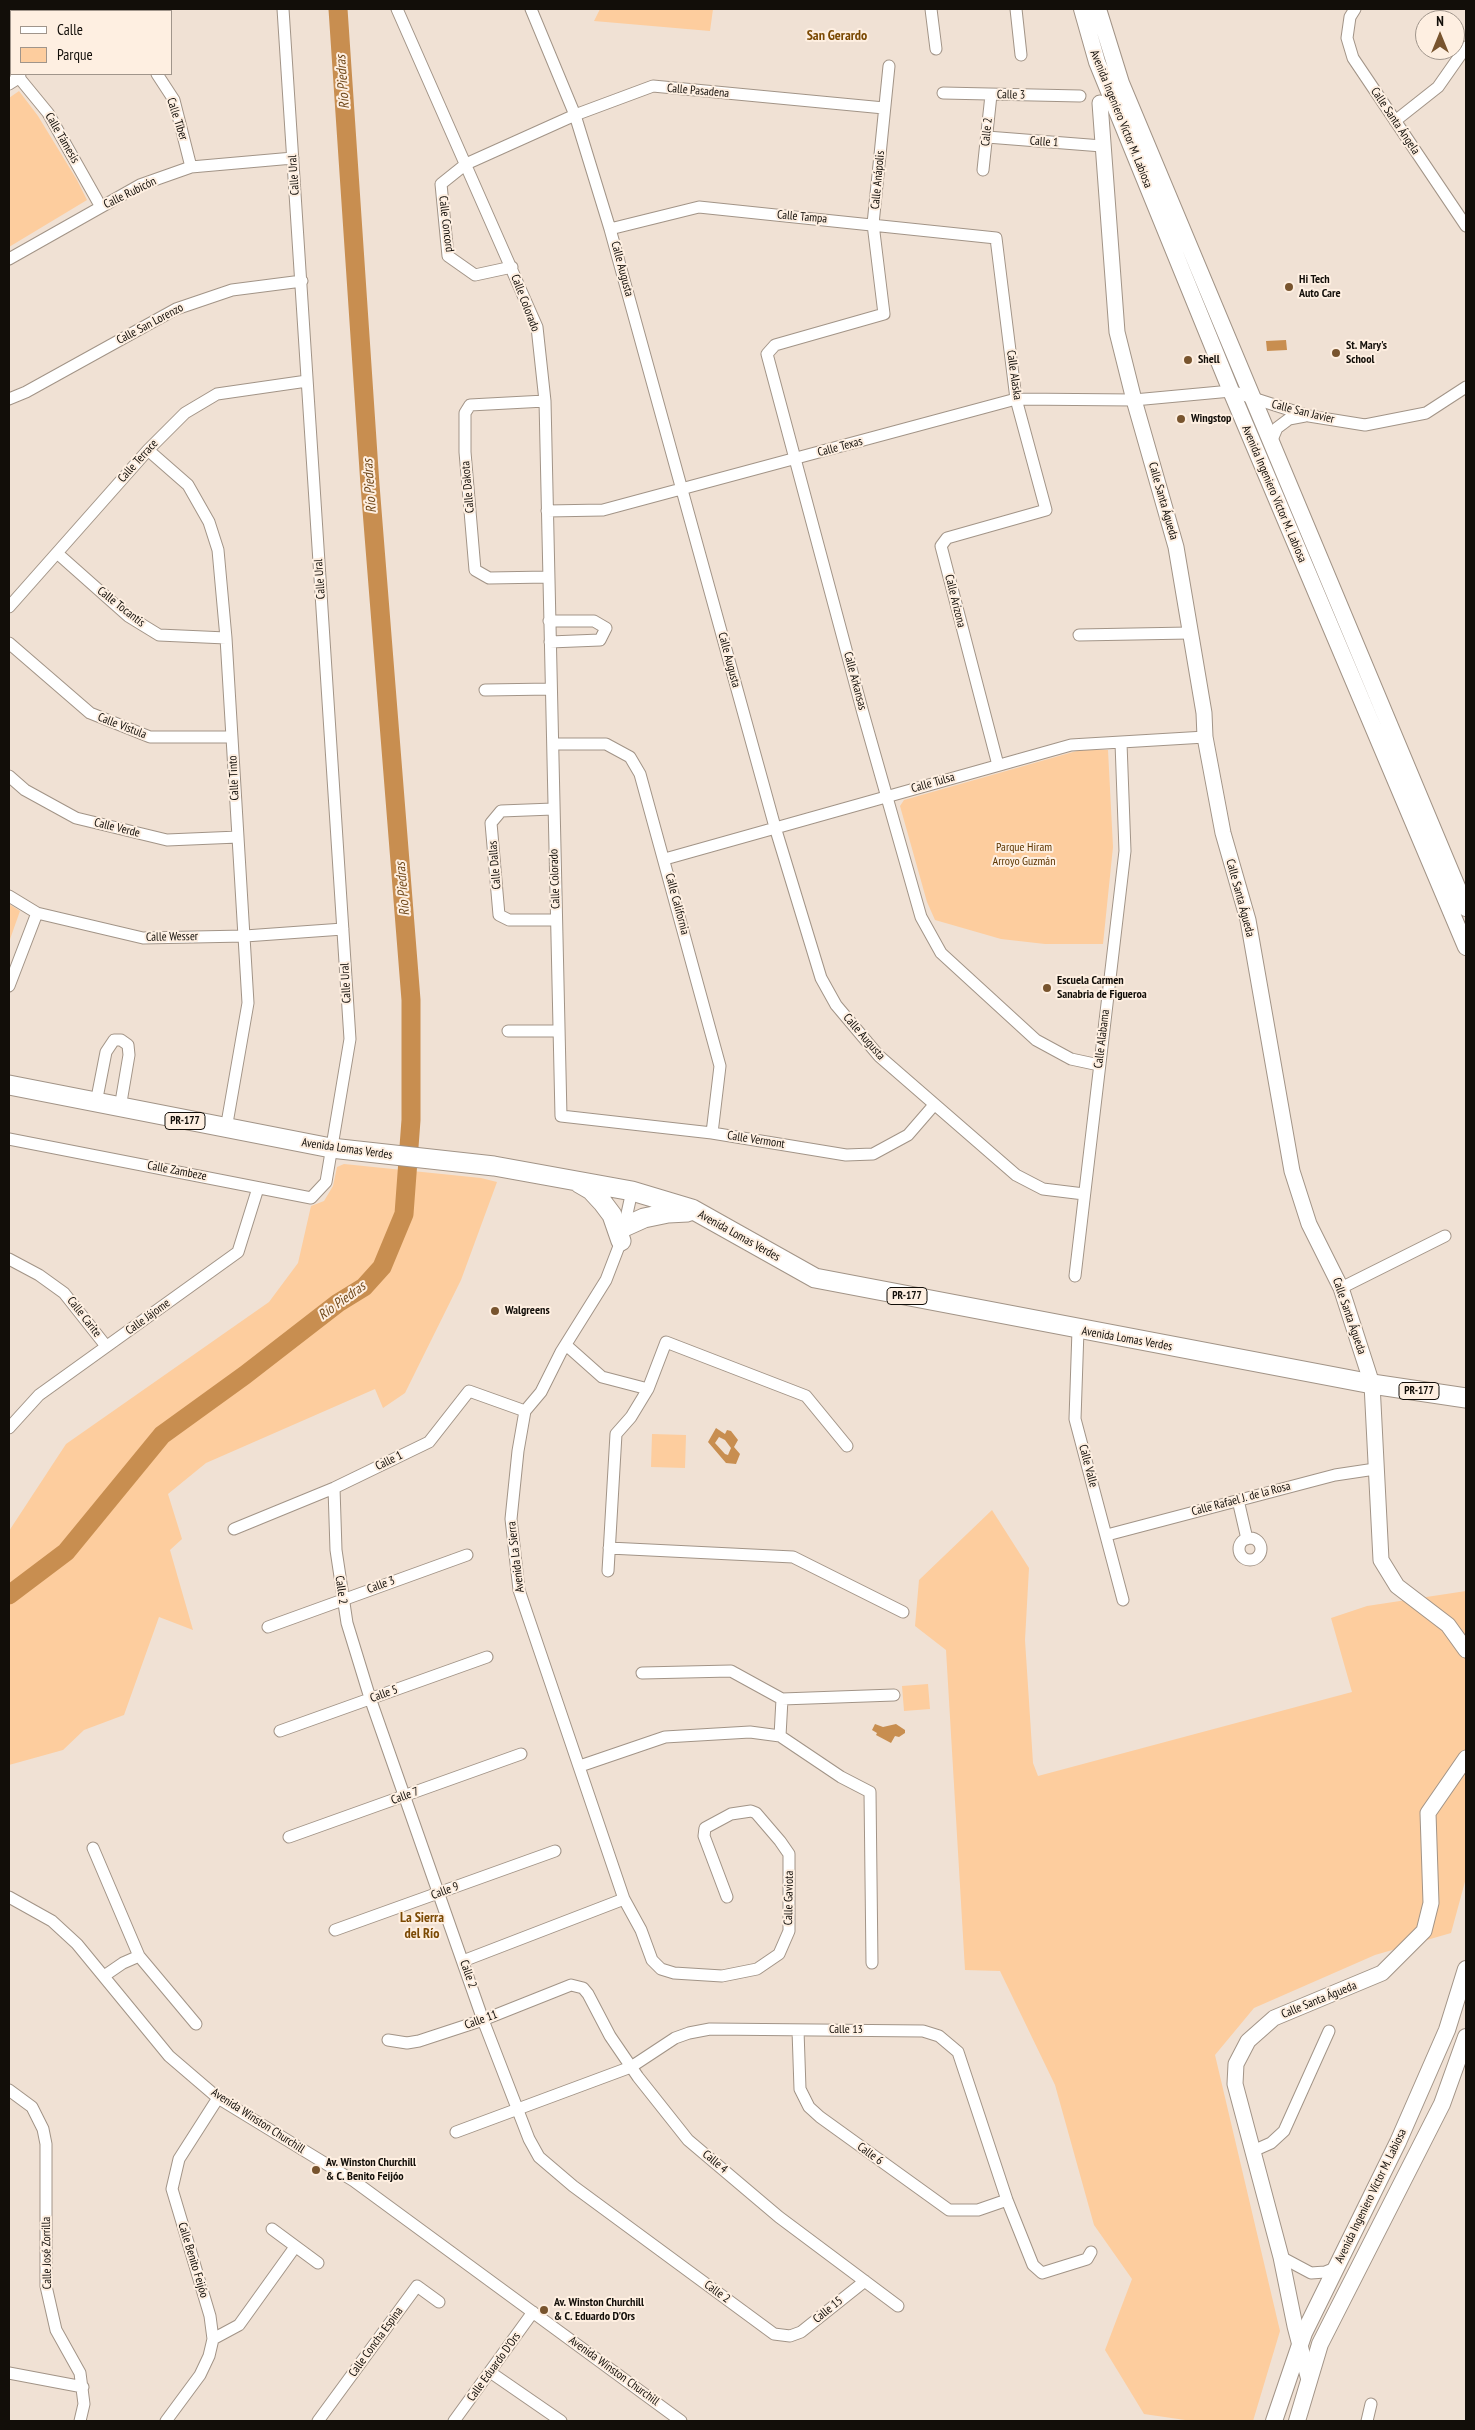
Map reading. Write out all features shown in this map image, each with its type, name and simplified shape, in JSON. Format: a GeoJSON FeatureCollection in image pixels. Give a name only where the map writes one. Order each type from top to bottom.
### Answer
{"type":"FeatureCollection","features":[{"type":"Feature","properties":{"kind":"main road","name":"Avenida Ingeniero Víctor M. Labiosa"},"geometry":{"type":"LineString","coordinates":[[1082,9],[1096,62],[1231,391],[1466,947]]}},
{"type":"Feature","properties":{"kind":"main road","name":"Avenida Ingeniero Víctor M. Labiosa"},"geometry":{"type":"LineString","coordinates":[[1098,9],[1121,83],[1466,908]]}},
{"type":"Feature","properties":{"kind":"main road","name":"Avenida Lomas Verdes"},"geometry":{"type":"LineString","coordinates":[[9,1085],[226,1129],[331,1148],[362,1153],[494,1166],[632,1191],[692,1209],[815,1278],[1078,1330],[1372,1384],[1466,1398]]}},
{"type":"Feature","properties":{"kind":"main road"},"geometry":{"type":"LineString","coordinates":[[576,1181],[591,1190],[604,1203],[622,1234],[644,1218],[668,1213],[699,1213]]}},
{"type":"Feature","properties":{"kind":"main road","name":"Avenida Ingeniero Víctor M. Labiosa"},"geometry":{"type":"LineString","coordinates":[[1274,2421],[1299,2344],[1406,2125],[1447,2030],[1466,1969]]}},
{"type":"Feature","properties":{"kind":"main road","name":"Avenida Ingeniero Víctor M. Labiosa"},"geometry":{"type":"LineString","coordinates":[[1297,2421],[1320,2344],[1442,2104],[1466,2037]]}},
{"type":"Feature","properties":{"kind":"street","name":"Calle Ural"},"geometry":{"type":"LineString","coordinates":[[283,9],[350,1039],[327,1169]]}},
{"type":"Feature","properties":{"kind":"street","name":"Calle Colorado"},"geometry":{"type":"LineString","coordinates":[[397,9],[537,327],[544,401],[553,744],[552,809],[561,1116]]}},
{"type":"Feature","properties":{"kind":"street","name":"Calle Augusta"},"geometry":{"type":"LineString","coordinates":[[530,9],[575,115],[610,229],[775,827],[821,978],[836,1005],[878,1056],[1016,1175],[1043,1188],[1084,1194]]}},
{"type":"Feature","properties":{"kind":"street"},"geometry":{"type":"LineString","coordinates":[[931,9],[936,49]]}},
{"type":"Feature","properties":{"kind":"street"},"geometry":{"type":"LineString","coordinates":[[1016,9],[1021,55]]}},
{"type":"Feature","properties":{"kind":"street","name":"Calle Santa Ángela"},"geometry":{"type":"LineString","coordinates":[[1355,9],[1350,16],[1348,38],[1353,58],[1466,226]]}},
{"type":"Feature","properties":{"kind":"street"},"geometry":{"type":"LineString","coordinates":[[1395,121],[1438,87],[1466,46]]}},
{"type":"Feature","properties":{"kind":"street","name":"Calle Anápolis"},"geometry":{"type":"LineString","coordinates":[[881,295],[874,224],[889,66]]}},
{"type":"Feature","properties":{"kind":"street","name":"Calle Támesis"},"geometry":{"type":"LineString","coordinates":[[16,75],[48,113],[101,207]]}},
{"type":"Feature","properties":{"kind":"street","name":"Calle Tíber"},"geometry":{"type":"LineString","coordinates":[[158,75],[174,100],[191,167]]}},
{"type":"Feature","properties":{"kind":"street","name":"Calle Pasadena"},"geometry":{"type":"LineString","coordinates":[[466,164],[575,115],[653,86],[884,108]]}},
{"type":"Feature","properties":{"kind":"street","name":"Calle 3"},"geometry":{"type":"LineString","coordinates":[[943,93],[1080,96]]}},
{"type":"Feature","properties":{"kind":"street","name":"Calle 2"},"geometry":{"type":"LineString","coordinates":[[983,170],[991,95]]}},
{"type":"Feature","properties":{"kind":"street","name":"Calle Santa Águeda"},"geometry":{"type":"LineString","coordinates":[[1100,104],[1117,332],[1134,400],[1176,548],[1204,713],[1205,737],[1223,833],[1248,920],[1292,1171],[1309,1224],[1342,1288],[1372,1384],[1381,1560],[1397,1586],[1448,1625],[1466,1650]]}},
{"type":"Feature","properties":{"kind":"street","name":"Calle 1"},"geometry":{"type":"LineString","coordinates":[[986,138],[1102,146]]}},
{"type":"Feature","properties":{"kind":"street","name":"Calle Rubicón"},"geometry":{"type":"LineString","coordinates":[[9,259],[140,185],[191,167],[293,158]]}},
{"type":"Feature","properties":{"kind":"street","name":"Calle Concord"},"geometry":{"type":"LineString","coordinates":[[466,164],[441,184],[448,256],[474,275],[512,267]]}},
{"type":"Feature","properties":{"kind":"street","name":"Calle Tampa"},"geometry":{"type":"LineString","coordinates":[[610,229],[699,208],[874,224],[996,238]]}},
{"type":"Feature","properties":{"kind":"street","name":"Calle Alaska"},"geometry":{"type":"LineString","coordinates":[[996,238],[1016,400],[1046,510]]}},
{"type":"Feature","properties":{"kind":"street","name":"Calle San Lorenzo"},"geometry":{"type":"LineString","coordinates":[[9,399],[26,392],[176,309],[232,290],[302,281]]}},
{"type":"Feature","properties":{"kind":"street","name":"Calle Arkansas"},"geometry":{"type":"LineString","coordinates":[[881,295],[884,314],[775,345],[767,354],[886,796],[921,917],[942,953],[1036,1040],[1071,1059],[1099,1065]]}},
{"type":"Feature","properties":{"kind":"street","name":"Calle Terrace"},"geometry":{"type":"LineString","coordinates":[[9,607],[148,450],[185,413],[217,394],[307,381]]}},
{"type":"Feature","properties":{"kind":"street","name":"Calle San Javier"},"geometry":{"type":"LineString","coordinates":[[1134,400],[1231,391],[1307,415],[1365,425],[1426,413],[1466,387]]}},
{"type":"Feature","properties":{"kind":"street","name":"Calle Texas"},"geometry":{"type":"LineString","coordinates":[[547,511],[603,510],[682,491],[1016,400],[1134,400]]}},
{"type":"Feature","properties":{"kind":"street","name":"Calle Dakota"},"geometry":{"type":"LineString","coordinates":[[544,401],[470,404],[465,413],[475,570],[489,578],[548,577]]}},
{"type":"Feature","properties":{"kind":"street"},"geometry":{"type":"LineString","coordinates":[[1271,442],[1277,428],[1289,420],[1307,415]]}},
{"type":"Feature","properties":{"kind":"street","name":"Calle Tinto"},"geometry":{"type":"LineString","coordinates":[[148,450],[188,485],[209,522],[218,550],[226,638],[248,1003],[226,1129]]}},
{"type":"Feature","properties":{"kind":"street","name":"Calle Arizona"},"geometry":{"type":"LineString","coordinates":[[998,765],[941,546],[947,538],[1046,510]]}},
{"type":"Feature","properties":{"kind":"street","name":"Calle Tocantis"},"geometry":{"type":"LineString","coordinates":[[57,553],[128,616],[159,635],[226,638]]}},
{"type":"Feature","properties":{"kind":"street"},"geometry":{"type":"LineString","coordinates":[[549,621],[594,621],[606,628],[600,640],[550,642]]}},
{"type":"Feature","properties":{"kind":"street"},"geometry":{"type":"LineString","coordinates":[[1079,635],[1189,633]]}},
{"type":"Feature","properties":{"kind":"street","name":"Calle Vístula"},"geometry":{"type":"LineString","coordinates":[[9,643],[90,713],[150,737],[232,737]]}},
{"type":"Feature","properties":{"kind":"street"},"geometry":{"type":"LineString","coordinates":[[485,690],[551,689]]}},
{"type":"Feature","properties":{"kind":"street","name":"Calle Tulsa"},"geometry":{"type":"LineString","coordinates":[[664,859],[1071,744],[1121,743],[1205,737]]}},
{"type":"Feature","properties":{"kind":"street","name":"Calle Alabama"},"geometry":{"type":"LineString","coordinates":[[1075,1276],[1125,851],[1121,743]]}},
{"type":"Feature","properties":{"kind":"street","name":"Calle California"},"geometry":{"type":"LineString","coordinates":[[553,744],[606,744],[630,757],[640,774],[720,1066],[712,1133]]}},
{"type":"Feature","properties":{"kind":"street","name":"Calle Verde"},"geometry":{"type":"LineString","coordinates":[[9,776],[25,790],[76,818],[167,840],[238,837]]}},
{"type":"Feature","properties":{"kind":"street","name":"Calle Dallas"},"geometry":{"type":"LineString","coordinates":[[552,809],[501,811],[491,823],[499,915],[509,920],[556,920]]}},
{"type":"Feature","properties":{"kind":"street","name":"Calle Wesser"},"geometry":{"type":"LineString","coordinates":[[9,896],[36,913],[142,938],[245,936],[343,929]]}},
{"type":"Feature","properties":{"kind":"street"},"geometry":{"type":"LineString","coordinates":[[9,986],[36,913]]}},
{"type":"Feature","properties":{"kind":"street"},"geometry":{"type":"LineString","coordinates":[[508,1031],[558,1031]]}},
{"type":"Feature","properties":{"kind":"street"},"geometry":{"type":"LineString","coordinates":[[96,1103],[106,1052],[114,1040],[121,1040],[128,1045],[129,1055],[120,1108]]}},
{"type":"Feature","properties":{"kind":"street","name":"Calle Vermont"},"geometry":{"type":"LineString","coordinates":[[561,1116],[712,1133],[846,1155],[874,1154],[908,1135],[934,1105]]}},
{"type":"Feature","properties":{"kind":"street","name":"Calle Zambeze"},"geometry":{"type":"LineString","coordinates":[[9,1139],[311,1198],[326,1182],[327,1169]]}},
{"type":"Feature","properties":{"kind":"street","name":"Calle Jájome"},"geometry":{"type":"LineString","coordinates":[[9,1428],[39,1395],[238,1252],[258,1188]]}},
{"type":"Feature","properties":{"kind":"street"},"geometry":{"type":"LineString","coordinates":[[525,1411],[541,1392],[566,1345],[606,1280],[622,1234],[632,1191]]}},
{"type":"Feature","properties":{"kind":"street"},"geometry":{"type":"LineString","coordinates":[[1342,1288],[1445,1236]]}},
{"type":"Feature","properties":{"kind":"street","name":"Calle Carite"},"geometry":{"type":"LineString","coordinates":[[9,1259],[39,1275],[64,1293],[106,1346]]}},
{"type":"Feature","properties":{"kind":"street","name":"Calle Valle"},"geometry":{"type":"LineString","coordinates":[[1078,1330],[1075,1419],[1123,1600]]}},
{"type":"Feature","properties":{"kind":"street"},"geometry":{"type":"LineString","coordinates":[[608,1571],[616,1434],[631,1417],[648,1389],[666,1342],[806,1396],[847,1446]]}},
{"type":"Feature","properties":{"kind":"street"},"geometry":{"type":"LineString","coordinates":[[566,1345],[602,1376],[648,1389]]}},
{"type":"Feature","properties":{"kind":"street","name":"Calle 1"},"geometry":{"type":"LineString","coordinates":[[234,1529],[334,1488],[430,1442],[469,1391],[525,1411]]}},
{"type":"Feature","properties":{"kind":"street","name":"Avenida La Sierra"},"geometry":{"type":"LineString","coordinates":[[525,1411],[518,1451],[511,1519],[518,1590],[528,1623],[580,1766],[624,1899],[641,1930]]}},
{"type":"Feature","properties":{"kind":"street","name":"Calle Rafael J. de la Rosa"},"geometry":{"type":"LineString","coordinates":[[1107,1535],[1335,1474],[1375,1470]]}},
{"type":"Feature","properties":{"kind":"street","name":"Calle 2"},"geometry":{"type":"LineString","coordinates":[[334,1488],[336,1550],[347,1623],[370,1698],[464,1961],[483,2020],[529,2139],[540,2157],[573,2186],[774,2334],[790,2336]]}},
{"type":"Feature","properties":{"kind":"street"},"geometry":{"type":"LineString","coordinates":[[1238,1500],[1247,1538]]}},
{"type":"Feature","properties":{"kind":"street"},"geometry":{"type":"LineString","coordinates":[[609,1548],[794,1557],[903,1612]]}},
{"type":"Feature","properties":{"kind":"street","name":"Calle 3"},"geometry":{"type":"LineString","coordinates":[[268,1627],[467,1555]]}},
{"type":"Feature","properties":{"kind":"street","name":"Calle 5"},"geometry":{"type":"LineString","coordinates":[[280,1731],[487,1657]]}},
{"type":"Feature","properties":{"kind":"street"},"geometry":{"type":"LineString","coordinates":[[642,1673],[731,1671],[782,1699],[894,1695]]}},
{"type":"Feature","properties":{"kind":"street"},"geometry":{"type":"LineString","coordinates":[[780,1736],[782,1699]]}},
{"type":"Feature","properties":{"kind":"street"},"geometry":{"type":"LineString","coordinates":[[580,1766],[665,1737],[750,1732],[780,1736],[841,1777],[870,1792],[872,1963]]}},
{"type":"Feature","properties":{"kind":"street","name":"Calle 7"},"geometry":{"type":"LineString","coordinates":[[289,1837],[521,1754]]}},
{"type":"Feature","properties":{"kind":"street","name":"Calle Santa Águeda"},"geometry":{"type":"LineString","coordinates":[[1309,2380],[1236,2084],[1236,2064],[1248,2041],[1274,2018],[1382,1973],[1424,1931],[1431,1904],[1428,1813],[1466,1758]]}},
{"type":"Feature","properties":{"kind":"street","name":"Calle Gaviota"},"geometry":{"type":"LineString","coordinates":[[641,1930],[652,1960],[661,1969],[674,1973],[722,1976],[743,1973],[757,1969],[779,1954],[785,1944],[789,1931],[789,1854],[780,1841],[752,1811],[731,1814],[705,1828],[704,1836],[727,1897]]}},
{"type":"Feature","properties":{"kind":"street"},"geometry":{"type":"LineString","coordinates":[[93,1848],[139,1956],[196,2024]]}},
{"type":"Feature","properties":{"kind":"street","name":"Calle 9"},"geometry":{"type":"LineString","coordinates":[[335,1930],[555,1851]]}},
{"type":"Feature","properties":{"kind":"street","name":"Avenida Winston Churchill"},"geometry":{"type":"LineString","coordinates":[[9,1897],[52,1921],[76,1944],[169,2056],[218,2098],[354,2181],[681,2421]]}},
{"type":"Feature","properties":{"kind":"street"},"geometry":{"type":"LineString","coordinates":[[464,1961],[624,1899]]}},
{"type":"Feature","properties":{"kind":"street"},"geometry":{"type":"LineString","coordinates":[[104,1976],[123,1963],[139,1956]]}},
{"type":"Feature","properties":{"kind":"street","name":"Calle 11"},"geometry":{"type":"LineString","coordinates":[[388,2040],[407,2043],[419,2041],[483,2020],[571,1985]]}},
{"type":"Feature","properties":{"kind":"street","name":"Calle 4"},"geometry":{"type":"LineString","coordinates":[[571,1985],[583,1988],[588,1994],[610,2036],[688,2140],[779,2217],[898,2306]]}},
{"type":"Feature","properties":{"kind":"street","name":"Calle 13"},"geometry":{"type":"LineString","coordinates":[[456,2132],[631,2066],[675,2038],[689,2033],[710,2029],[923,2031],[939,2036],[958,2052],[1007,2200],[1033,2265],[1042,2273],[1087,2259],[1091,2252]]}},
{"type":"Feature","properties":{"kind":"street","name":"Calle 6"},"geometry":{"type":"LineString","coordinates":[[798,2030],[800,2089],[808,2107],[820,2117],[949,2210],[978,2210],[1007,2200]]}},
{"type":"Feature","properties":{"kind":"street"},"geometry":{"type":"LineString","coordinates":[[1253,2151],[1271,2143],[1284,2131],[1328,2031]]}},
{"type":"Feature","properties":{"kind":"street","name":"Calle José Zorrilla"},"geometry":{"type":"LineString","coordinates":[[9,2090],[32,2107],[43,2129],[46,2144],[46,2286],[56,2330],[74,2359],[83,2387],[84,2404],[80,2421]]}},
{"type":"Feature","properties":{"kind":"street","name":"Calle Benito Feijóo"},"geometry":{"type":"LineString","coordinates":[[166,2421],[200,2375],[209,2356],[212,2339],[210,2316],[172,2190],[179,2159],[218,2098]]}},
{"type":"Feature","properties":{"kind":"street"},"geometry":{"type":"LineString","coordinates":[[272,2229],[318,2263]]}},
{"type":"Feature","properties":{"kind":"street"},"geometry":{"type":"LineString","coordinates":[[212,2339],[239,2325],[295,2247]]}},
{"type":"Feature","properties":{"kind":"street"},"geometry":{"type":"LineString","coordinates":[[1280,2257],[1312,2273],[1325,2272],[1335,2268]]}},
{"type":"Feature","properties":{"kind":"street","name":"Calle 15"},"geometry":{"type":"LineString","coordinates":[[790,2336],[801,2332],[865,2281]]}},
{"type":"Feature","properties":{"kind":"street","name":"Calle Concha Espina"},"geometry":{"type":"LineString","coordinates":[[318,2421],[417,2286],[439,2302]]}},
{"type":"Feature","properties":{"kind":"street","name":"Calle Eduardo D'Ors"},"geometry":{"type":"LineString","coordinates":[[454,2421],[533,2312]]}},
{"type":"Feature","properties":{"kind":"street"},"geometry":{"type":"LineString","coordinates":[[490,2372],[561,2421]]}},
{"type":"Feature","properties":{"kind":"street"},"geometry":{"type":"LineString","coordinates":[[9,2373],[83,2387]]}},
{"type":"Feature","properties":{"kind":"street"},"geometry":{"type":"LineString","coordinates":[[1367,2421],[1371,2404]]}},
{"type":"Feature","properties":{"kind":"green space"},"geometry":{"type":"Polygon","coordinates":[[[600,9],[713,9],[710,31],[594,21],[600,9]]]}},
{"type":"Feature","properties":{"kind":"green space"},"geometry":{"type":"Polygon","coordinates":[[[19,91],[38,116],[87,200],[9,247],[9,98],[19,91]]]}},
{"type":"Feature","properties":{"kind":"green space","name":"Parque Hiram Arroyo Guzmán"},"geometry":{"type":"Polygon","coordinates":[[[1080,750],[1108,750],[1113,847],[1103,944],[1045,944],[1001,939],[935,920],[927,902],[900,806],[904,800],[1080,750]]]}},
{"type":"Feature","properties":{"kind":"green space"},"geometry":{"type":"Polygon","coordinates":[[[9,904],[20,911],[9,942],[9,904]]]}},
{"type":"Feature","properties":{"kind":"green space"},"geometry":{"type":"Polygon","coordinates":[[[344,1164],[481,1178],[497,1182],[461,1280],[405,1393],[383,1408],[375,1389],[206,1463],[168,1494],[182,1539],[170,1550],[193,1630],[159,1617],[124,1715],[84,1730],[63,1750],[9,1765],[9,1531],[66,1444],[269,1302],[298,1263],[311,1206],[324,1201],[333,1186],[337,1167],[344,1164]]]}},
{"type":"Feature","properties":{"kind":"green space"},"geometry":{"type":"Polygon","coordinates":[[[652,1434],[686,1435],[685,1468],[651,1467],[652,1434]]]}},
{"type":"Feature","properties":{"kind":"green space"},"geometry":{"type":"Polygon","coordinates":[[[992,1510],[1029,1568],[1025,1640],[1033,1763],[1038,1776],[1352,1692],[1331,1618],[1367,1606],[1466,1591],[1466,1878],[1451,1933],[1375,1955],[1254,2008],[1215,2055],[1280,2331],[1253,2421],[1192,2421],[1144,2414],[1105,2350],[1132,2279],[1094,2225],[1055,2085],[1000,1971],[965,1970],[946,1650],[915,1626],[919,1580],[992,1510]]]}},
{"type":"Feature","properties":{"kind":"green space"},"geometry":{"type":"Polygon","coordinates":[[[928,1684],[930,1709],[904,1711],[902,1686],[928,1684]]]}},
{"type":"Feature","properties":{"kind":"shaded area"},"geometry":{"type":"Polygon","coordinates":[[[1286,340],[1287,350],[1267,351],[1266,341],[1286,340]]]}},
{"type":"Feature","properties":{"kind":"shaded area"},"geometry":{"type":"Polygon","coordinates":[[[716,1428],[725,1434],[727,1430],[731,1431],[738,1440],[734,1447],[740,1454],[736,1464],[726,1463],[708,1442],[716,1428]],[[719,1437],[715,1443],[728,1455],[731,1448],[725,1440],[719,1437]]]}},
{"type":"Feature","properties":{"kind":"shaded area"},"geometry":{"type":"Polygon","coordinates":[[[875,1724],[883,1727],[896,1724],[905,1730],[905,1733],[899,1737],[895,1736],[891,1743],[876,1735],[877,1733],[872,1730],[875,1724]]]}},
{"type":"Feature","properties":{"kind":"waterway","name":"Río Piedras"},"geometry":{"type":"LineString","coordinates":[[9,1595],[66,1552],[162,1435],[245,1375],[338,1303],[364,1287],[382,1267],[404,1214],[411,1120],[411,1000],[370,485],[338,9]]}},
{"type":"Feature","properties":{"kind":"place","name":"Hi Tech Auto Care"},"geometry":{"type":"Point","coordinates":[1289,287]}},
{"type":"Feature","properties":{"kind":"place","name":"St. Mary's School"},"geometry":{"type":"Point","coordinates":[1336,353]}},
{"type":"Feature","properties":{"kind":"place","name":"Shell"},"geometry":{"type":"Point","coordinates":[1188,360]}},
{"type":"Feature","properties":{"kind":"place","name":"Wingstop"},"geometry":{"type":"Point","coordinates":[1181,419]}},
{"type":"Feature","properties":{"kind":"place","name":"Escuela Carmen Sanabria de Figueroa"},"geometry":{"type":"Point","coordinates":[1047,988]}},
{"type":"Feature","properties":{"kind":"place","name":"Walgreens"},"geometry":{"type":"Point","coordinates":[495,1311]}},
{"type":"Feature","properties":{"kind":"place","name":"Av. Winston Churchill & C. Benito Feijóo"},"geometry":{"type":"Point","coordinates":[316,2170]}},
{"type":"Feature","properties":{"kind":"place","name":"Av. Winston Churchill & C. Eduardo D'Ors"},"geometry":{"type":"Point","coordinates":[544,2310]}},
{"type":"Feature","properties":{"kind":"district","name":"San Gerardo"},"geometry":{"type":"Point","coordinates":[837,36]}},
{"type":"Feature","properties":{"kind":"district","name":"La Sierra del Río"},"geometry":{"type":"Point","coordinates":[422,1926]}}]}
